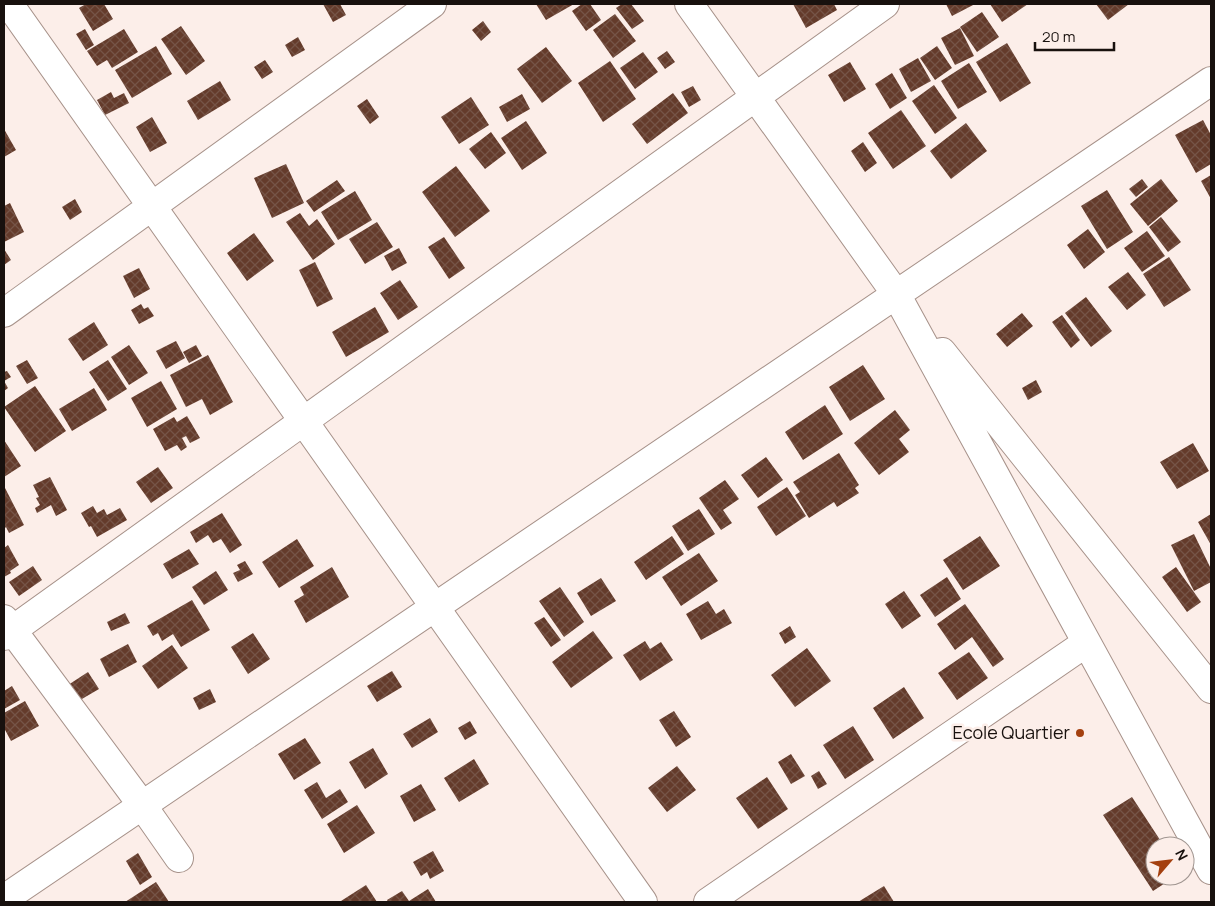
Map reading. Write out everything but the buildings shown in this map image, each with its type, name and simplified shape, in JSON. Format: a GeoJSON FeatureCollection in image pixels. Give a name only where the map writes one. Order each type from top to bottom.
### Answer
{"type":"FeatureCollection","features":[{"type":"Feature","properties":{"kind":"street"},"geometry":{"type":"LineString","coordinates":[[9,4],[643,902]]}},
{"type":"Feature","properties":{"kind":"street"},"geometry":{"type":"LineString","coordinates":[[4,314],[432,4]]}},
{"type":"Feature","properties":{"kind":"street"},"geometry":{"type":"LineString","coordinates":[[690,4],[896,294],[1211,689]]}},
{"type":"Feature","properties":{"kind":"street"},"geometry":{"type":"LineString","coordinates":[[179,858],[142,805],[6,628],[304,421],[885,4]]}},
{"type":"Feature","properties":{"kind":"street"},"geometry":{"type":"LineString","coordinates":[[4,899],[1211,81]]}},
{"type":"Feature","properties":{"kind":"street"},"geometry":{"type":"LineString","coordinates":[[896,294],[1211,870]]}},
{"type":"Feature","properties":{"kind":"street"},"geometry":{"type":"LineString","coordinates":[[708,902],[1086,644]]}},
{"type":"Feature","properties":{"kind":"place","name":"Ecole Quartier"},"geometry":{"type":"Point","coordinates":[1080,733]}}]}
